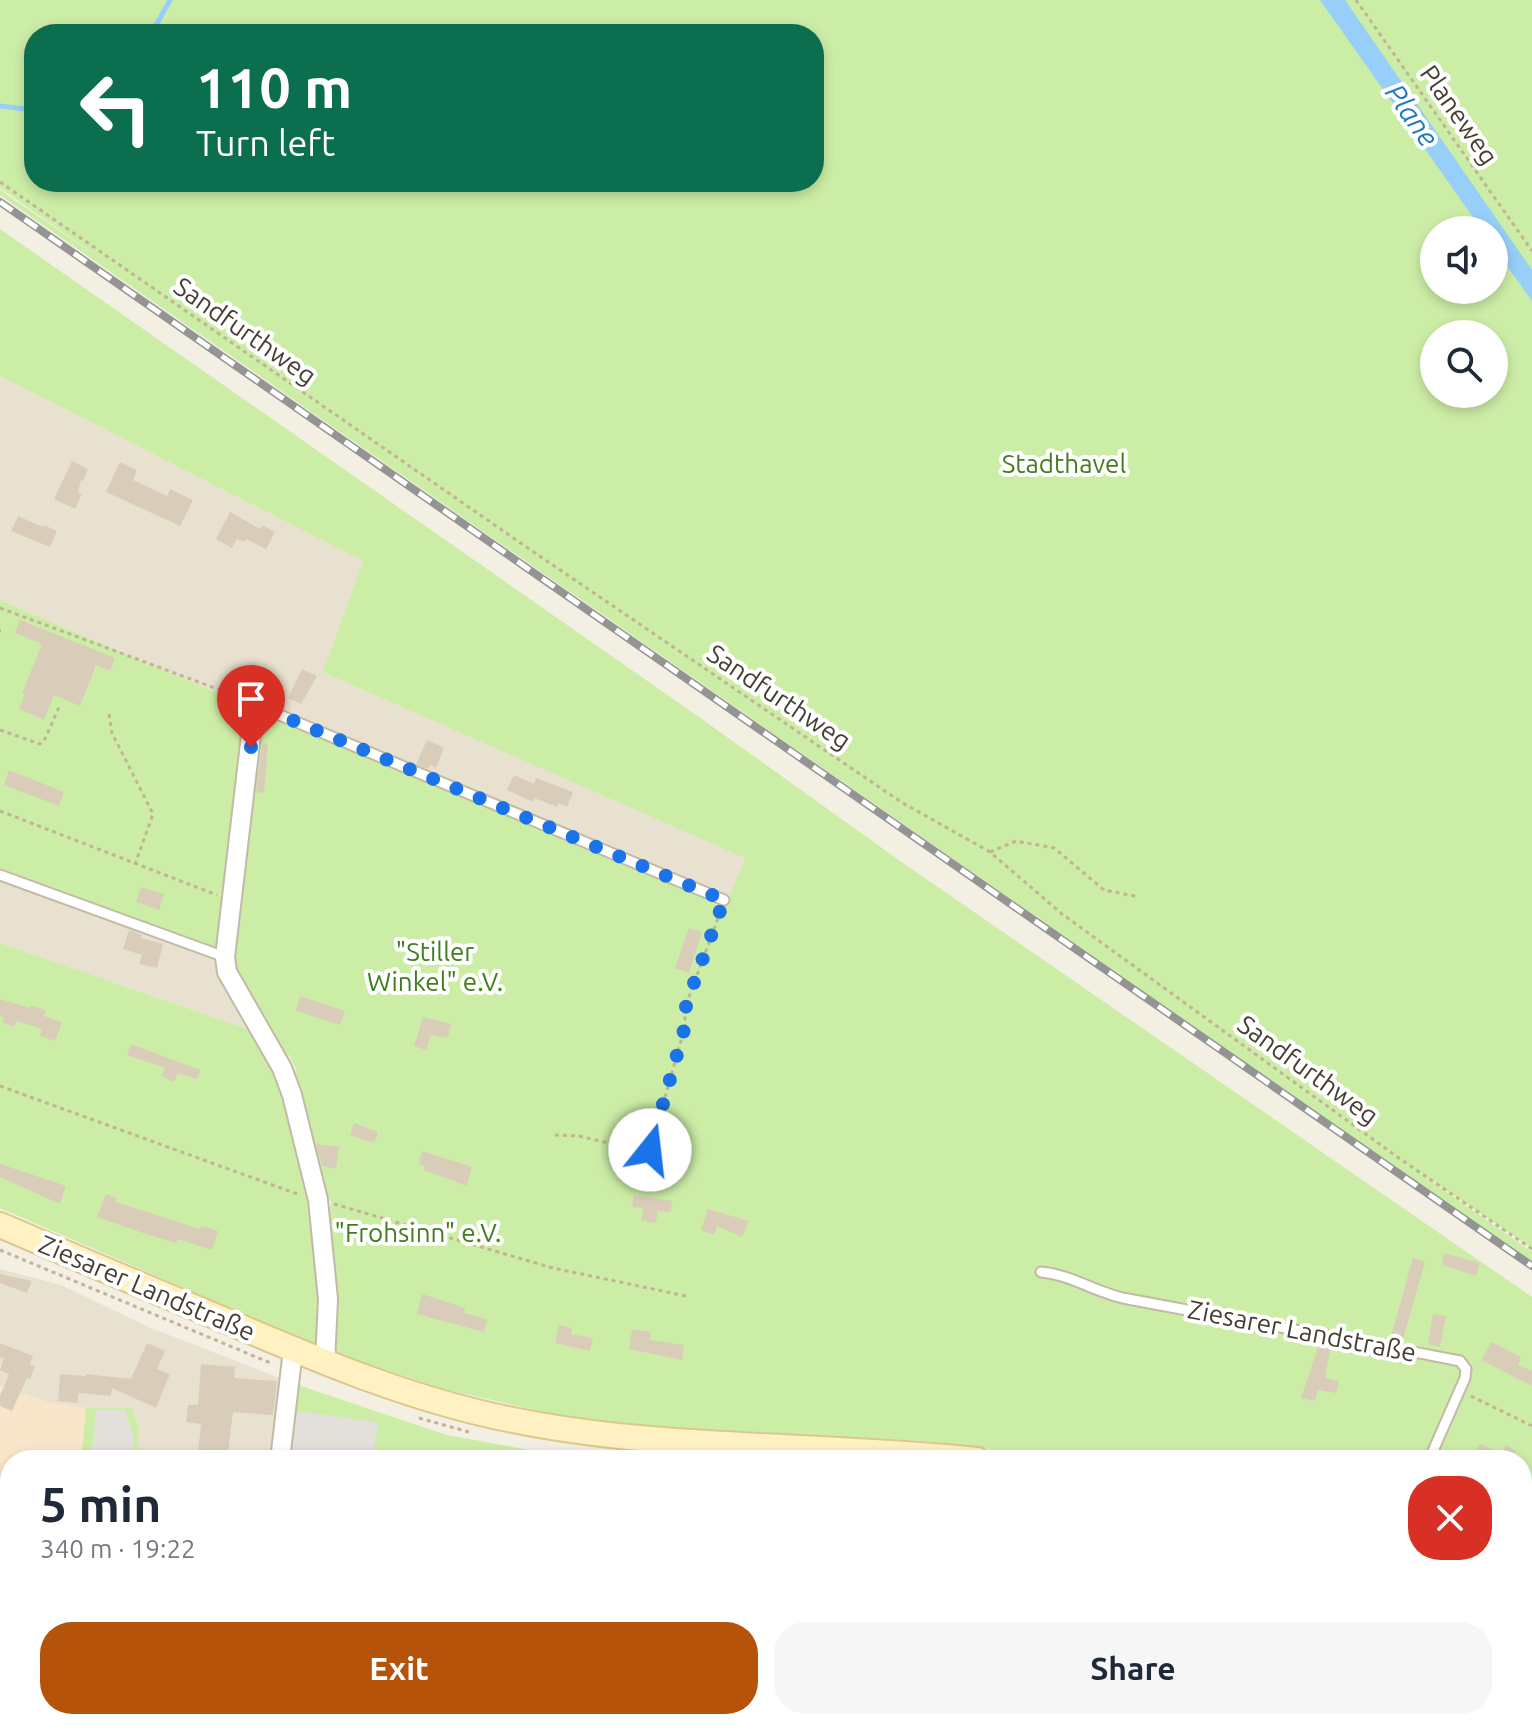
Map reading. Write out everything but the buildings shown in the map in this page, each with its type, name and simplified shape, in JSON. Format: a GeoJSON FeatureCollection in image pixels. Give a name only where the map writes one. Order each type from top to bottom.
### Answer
{"type":"FeatureCollection","features":[{"type":"Feature","properties":{"kind":"main road","name":"Ziesarer Landstraße"},"geometry":{"type":"LineString","coordinates":[[0,1225],[325,1363],[448,1404],[512,1420],[585,1432],[862,1450]]}},
{"type":"Feature","properties":{"kind":"street"},"geometry":{"type":"LineString","coordinates":[[256,707],[225,957],[227,972],[282,1068],[292,1095],[318,1200],[328,1299],[325,1363]]}},
{"type":"Feature","properties":{"kind":"street"},"geometry":{"type":"LineString","coordinates":[[281,1450],[293,1350]]}},
{"type":"Feature","properties":{"kind":"lane"},"geometry":{"type":"LineString","coordinates":[[256,707],[724,900]]}},
{"type":"Feature","properties":{"kind":"lane"},"geometry":{"type":"LineString","coordinates":[[0,875],[225,957]]}},
{"type":"Feature","properties":{"kind":"lane","name":"Ziesarer Landstraße"},"geometry":{"type":"LineString","coordinates":[[1041,1272],[1062,1274],[1124,1299],[1460,1361],[1466,1369],[1465,1378],[1433,1450]]}},
{"type":"Feature","properties":{"kind":"path","name":"Planeweg"},"geometry":{"type":"LineString","coordinates":[[1356,0],[1532,251]]}},
{"type":"Feature","properties":{"kind":"path","name":"Sandfurthweg"},"geometry":{"type":"LineString","coordinates":[[0,182],[901,802],[990,852],[1062,914],[1396,1156],[1532,1249]]}},
{"type":"Feature","properties":{"kind":"path"},"geometry":{"type":"LineString","coordinates":[[0,608],[256,707]]}},
{"type":"Feature","properties":{"kind":"path"},"geometry":{"type":"LineString","coordinates":[[0,730],[40,744],[60,705]]}},
{"type":"Feature","properties":{"kind":"path"},"geometry":{"type":"LineString","coordinates":[[109,714],[112,733],[153,814],[135,864]]}},
{"type":"Feature","properties":{"kind":"path"},"geometry":{"type":"LineString","coordinates":[[0,811],[225,899]]}},
{"type":"Feature","properties":{"kind":"path"},"geometry":{"type":"LineString","coordinates":[[990,852],[1016,841],[1054,848],[1104,890],[1139,897]]}},
{"type":"Feature","properties":{"kind":"path"},"geometry":{"type":"LineString","coordinates":[[555,1135],[579,1136],[646,1152],[650,1150],[686,1023],[686,1005],[724,900]]}},
{"type":"Feature","properties":{"kind":"path"},"geometry":{"type":"LineString","coordinates":[[0,1086],[308,1198]]}},
{"type":"Feature","properties":{"kind":"path"},"geometry":{"type":"LineString","coordinates":[[331,1203],[553,1268],[686,1296]]}},
{"type":"Feature","properties":{"kind":"path"},"geometry":{"type":"LineString","coordinates":[[1467,1394],[1532,1426]]}},
{"type":"Feature","properties":{"kind":"shaded area"},"geometry":{"type":"Polygon","coordinates":[[[0,376],[363,561],[324,672],[745,857],[727,905],[303,730],[0,600],[0,376]]]}},
{"type":"Feature","properties":{"kind":"shaded area"},"geometry":{"type":"Polygon","coordinates":[[[0,868],[219,950],[253,1031],[0,943],[0,868]]]}},
{"type":"Feature","properties":{"kind":"shaded area"},"geometry":{"type":"Polygon","coordinates":[[[0,1269],[61,1285],[151,1328],[295,1384],[286,1450],[137,1450],[139,1429],[86,1408],[50,1403],[0,1386],[0,1269]]]}},
{"type":"Feature","properties":{"kind":"shaded area"},"geometry":{"type":"Polygon","coordinates":[[[0,1386],[50,1403],[86,1408],[82,1450],[0,1450],[0,1386]]]}},
{"type":"Feature","properties":{"kind":"shaded area"},"geometry":{"type":"Polygon","coordinates":[[[96,1410],[125,1410],[134,1438],[133,1450],[92,1450],[96,1410]]]}},
{"type":"Feature","properties":{"kind":"shaded area"},"geometry":{"type":"Polygon","coordinates":[[[294,1411],[378,1422],[374,1450],[289,1450],[294,1411]]]}},
{"type":"Feature","properties":{"kind":"green space","name":"Stadthavel"},"geometry":{"type":"Polygon","coordinates":[[[0,0],[1532,0],[1532,1248],[1088,940],[1532,1252],[1532,1262],[0,195],[0,190],[107,263],[0,188],[0,0]]]}},
{"type":"Feature","properties":{"kind":"green space"},"geometry":{"type":"Polygon","coordinates":[[[0,229],[903,863],[1532,1297],[1532,1450],[1439,1450],[1467,1387],[1471,1368],[1462,1366],[1457,1387],[1429,1450],[998,1450],[925,1441],[657,1427],[572,1418],[447,1390],[336,1354],[336,1306],[323,1208],[331,1207],[331,1200],[321,1197],[293,1075],[296,1069],[289,1055],[283,1055],[231,966],[259,726],[273,717],[726,905],[745,858],[323,672],[363,561],[0,376],[0,229]]]}},
{"type":"Feature","properties":{"kind":"green space"},"geometry":{"type":"Polygon","coordinates":[[[0,600],[250,707],[219,950],[0,868],[0,600]]]}},
{"type":"Feature","properties":{"kind":"green space"},"geometry":{"type":"Polygon","coordinates":[[[0,943],[253,1031],[287,1096],[311,1193],[307,1202],[319,1253],[320,1347],[0,1208],[0,943]]]}},
{"type":"Feature","properties":{"kind":"green space"},"geometry":{"type":"Polygon","coordinates":[[[295,1384],[447,1435],[529,1450],[286,1450],[295,1384]]]}},
{"type":"Feature","properties":{"kind":"green space"},"geometry":{"type":"Polygon","coordinates":[[[86,1408],[132,1408],[139,1429],[137,1450],[82,1450],[86,1408]]]}},
{"type":"Feature","properties":{"kind":"water","name":"Plane"},"geometry":{"type":"Polygon","coordinates":[[[1320,0],[1345,0],[1495,216],[1472,216],[1320,0]]]}},
{"type":"Feature","properties":{"kind":"water"},"geometry":{"type":"Polygon","coordinates":[[[1508,235],[1532,270],[1532,301],[1508,268],[1508,235]]]}},
{"type":"Feature","properties":{"kind":"waterway"},"geometry":{"type":"LineString","coordinates":[[157,24],[170,0]]}},
{"type":"Feature","properties":{"kind":"waterway"},"geometry":{"type":"LineString","coordinates":[[0,106],[24,109]]}},
{"type":"Feature","properties":{"kind":"railway"},"geometry":{"type":"LineString","coordinates":[[0,202],[1532,1266]]}},
{"type":"Feature","properties":{"kind":"route"},"geometry":{"type":"LineString","coordinates":[[251,747],[253,718],[257,711],[270,711],[724,900],[686,1005],[686,1023],[650,1150]]}},
{"type":"Feature","properties":{"kind":"park label","name":"\"Stiller Winkel\" e.V."},"geometry":{"type":"Point","coordinates":[435,967]}},
{"type":"Feature","properties":{"kind":"park label","name":"\"Frohsinn\" e.V."},"geometry":{"type":"Point","coordinates":[418,1233]}}]}
